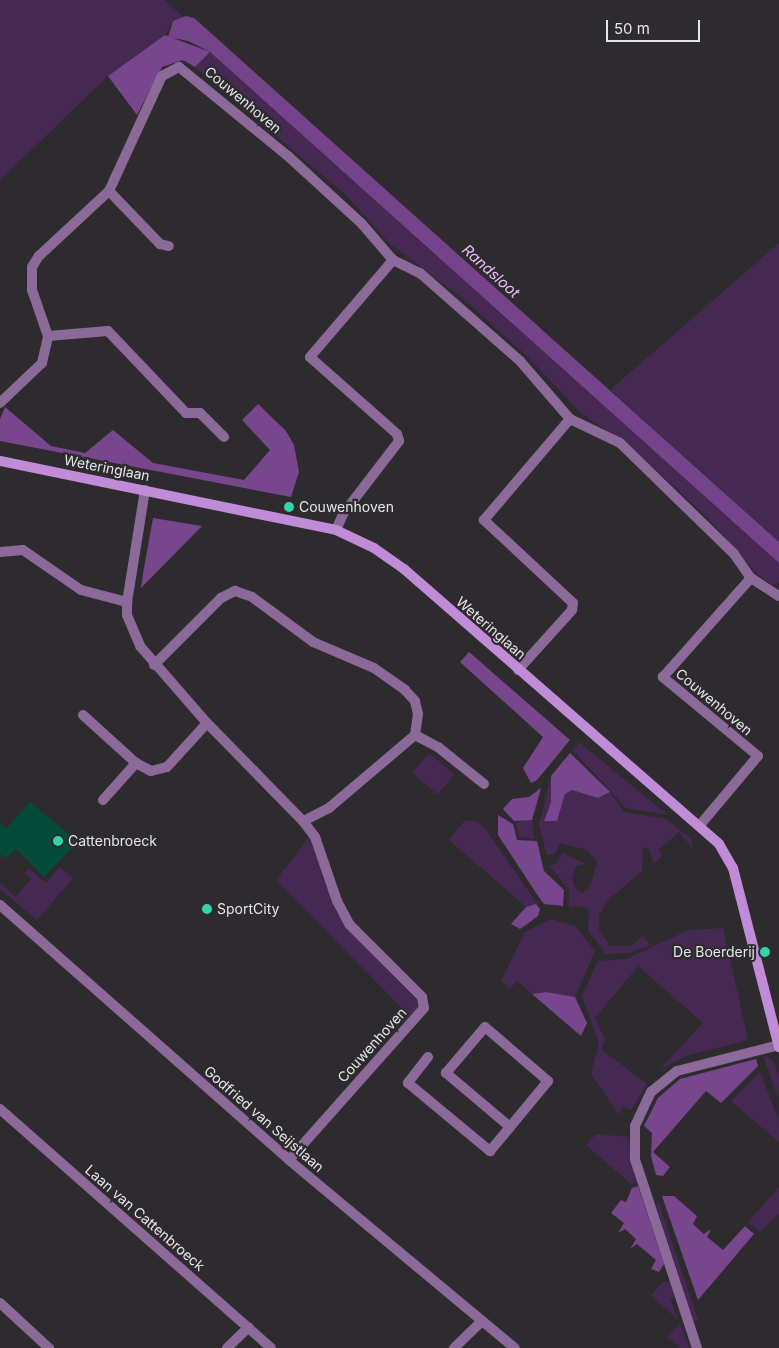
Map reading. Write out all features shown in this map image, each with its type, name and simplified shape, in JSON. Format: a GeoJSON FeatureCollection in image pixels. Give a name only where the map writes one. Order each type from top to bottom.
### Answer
{"type":"FeatureCollection","features":[{"type":"Feature","properties":{"kind":"street","name":"Couwenhoven"},"geometry":{"type":"LineString","coordinates":[[48,336],[32,290],[32,267],[39,256],[109,191],[162,76],[172,68],[179,67],[289,157],[362,224],[393,260],[420,273],[520,360],[570,419],[620,443],[734,554],[751,578],[779,596]]}},
{"type":"Feature","properties":{"kind":"street"},"geometry":{"type":"LineString","coordinates":[[109,191],[160,244],[169,246]]}},
{"type":"Feature","properties":{"kind":"street"},"geometry":{"type":"LineString","coordinates":[[336,530],[343,514],[399,441],[397,434],[310,357],[393,260]]}},
{"type":"Feature","properties":{"kind":"street"},"geometry":{"type":"LineString","coordinates":[[0,403],[42,364],[48,336],[108,331],[186,413],[200,413],[224,437]]}},
{"type":"Feature","properties":{"kind":"street"},"geometry":{"type":"LineString","coordinates":[[518,670],[572,610],[573,603],[484,520],[570,419]]}},
{"type":"Feature","properties":{"kind":"street","name":"Weteringlaan"},"geometry":{"type":"LineString","coordinates":[[0,461],[336,530],[374,548],[404,570],[700,825],[718,844],[733,868],[779,1046]]}},
{"type":"Feature","properties":{"kind":"street","name":"Couwenhoven"},"geometry":{"type":"LineString","coordinates":[[146,490],[127,602],[131,626],[154,666],[208,724],[303,820],[315,837],[337,901],[350,925],[422,997],[424,1008],[290,1160]]}},
{"type":"Feature","properties":{"kind":"street"},"geometry":{"type":"LineString","coordinates":[[0,552],[23,550],[81,590],[127,602]]}},
{"type":"Feature","properties":{"kind":"street","name":"Couwenhoven"},"geometry":{"type":"LineString","coordinates":[[700,825],[758,756],[663,677],[751,578]]}},
{"type":"Feature","properties":{"kind":"street"},"geometry":{"type":"LineString","coordinates":[[154,666],[221,598],[235,591],[252,597],[313,642],[395,680],[415,701],[418,714],[415,735],[329,808],[303,820]]}},
{"type":"Feature","properties":{"kind":"street"},"geometry":{"type":"LineString","coordinates":[[83,716],[136,763],[151,771],[167,767],[208,724]]}},
{"type":"Feature","properties":{"kind":"street"},"geometry":{"type":"LineString","coordinates":[[415,735],[438,747],[484,784]]}},
{"type":"Feature","properties":{"kind":"street"},"geometry":{"type":"LineString","coordinates":[[102,800],[136,763]]}},
{"type":"Feature","properties":{"kind":"street","name":"Godfried van Seijstlaan"},"geometry":{"type":"LineString","coordinates":[[0,905],[290,1160],[515,1348]]}},
{"type":"Feature","properties":{"kind":"street"},"geometry":{"type":"LineString","coordinates":[[428,1057],[408,1083],[490,1151],[510,1127],[548,1081],[485,1027],[446,1073],[510,1127]]}},
{"type":"Feature","properties":{"kind":"street"},"geometry":{"type":"LineString","coordinates":[[697,1348],[635,1159],[635,1126],[651,1092],[677,1071],[779,1046]]}},
{"type":"Feature","properties":{"kind":"street","name":"Laan van Cattenbroeck"},"geometry":{"type":"LineString","coordinates":[[0,1109],[271,1348]]}},
{"type":"Feature","properties":{"kind":"street"},"geometry":{"type":"LineString","coordinates":[[0,1303],[49,1348]]}},
{"type":"Feature","properties":{"kind":"street"},"geometry":{"type":"LineString","coordinates":[[454,1348],[482,1321]]}},
{"type":"Feature","properties":{"kind":"street"},"geometry":{"type":"LineString","coordinates":[[226,1348],[249,1327]]}},
{"type":"Feature","properties":{"kind":"shaded area"},"geometry":{"type":"Polygon","coordinates":[[[0,0],[164,0],[183,17],[173,21],[165,35],[108,76],[0,180],[0,0]]]}},
{"type":"Feature","properties":{"kind":"shaded area"},"geometry":{"type":"Polygon","coordinates":[[[186,16],[194,18],[779,542],[779,563],[210,52],[188,41],[168,37],[173,21],[186,16]]]}},
{"type":"Feature","properties":{"kind":"shaded area"},"geometry":{"type":"Polygon","coordinates":[[[165,35],[210,52],[195,67],[183,60],[162,67],[137,115],[108,76],[165,35]]]}},
{"type":"Feature","properties":{"kind":"shaded area"},"geometry":{"type":"Polygon","coordinates":[[[210,52],[779,563],[779,583],[772,585],[756,573],[708,518],[668,481],[621,440],[581,413],[527,356],[461,297],[389,243],[345,194],[195,67],[210,52]]]}},
{"type":"Feature","properties":{"kind":"shaded area"},"geometry":{"type":"Polygon","coordinates":[[[779,243],[779,542],[610,390],[779,243]]]}},
{"type":"Feature","properties":{"kind":"shaded area"},"geometry":{"type":"Polygon","coordinates":[[[258,404],[286,431],[294,445],[299,472],[291,497],[0,441],[0,419],[5,407],[51,446],[85,453],[113,430],[153,463],[244,480],[270,450],[242,420],[258,404]]]}},
{"type":"Feature","properties":{"kind":"shaded area"},"geometry":{"type":"Polygon","coordinates":[[[153,518],[202,526],[141,588],[143,574],[153,518]]]}},
{"type":"Feature","properties":{"kind":"shaded area"},"geometry":{"type":"Polygon","coordinates":[[[469,652],[570,740],[537,780],[531,783],[523,768],[543,737],[460,662],[469,652]]]}},
{"type":"Feature","properties":{"kind":"shaded area"},"geometry":{"type":"Polygon","coordinates":[[[579,742],[668,815],[626,808],[573,750],[579,742]]]}},
{"type":"Feature","properties":{"kind":"shaded area"},"geometry":{"type":"Polygon","coordinates":[[[429,753],[454,774],[438,794],[412,773],[429,753]]]}},
{"type":"Feature","properties":{"kind":"shaded area"},"geometry":{"type":"Polygon","coordinates":[[[570,753],[610,792],[598,798],[572,790],[565,794],[557,821],[544,821],[551,802],[551,776],[570,753]]]}},
{"type":"Feature","properties":{"kind":"shaded area"},"geometry":{"type":"Polygon","coordinates":[[[551,776],[551,802],[544,819],[557,821],[565,794],[572,790],[598,798],[610,792],[624,812],[666,819],[691,839],[693,849],[679,832],[658,850],[663,855],[654,863],[648,847],[643,848],[642,871],[609,899],[599,915],[599,931],[610,946],[631,946],[643,936],[650,945],[630,953],[606,954],[588,931],[589,910],[581,906],[569,907],[569,890],[549,865],[556,864],[563,853],[586,864],[576,866],[572,879],[575,888],[583,893],[590,887],[597,862],[587,850],[560,843],[555,854],[547,855],[539,825],[551,776]]]}},
{"type":"Feature","properties":{"kind":"shaded area"},"geometry":{"type":"Polygon","coordinates":[[[541,788],[532,820],[514,821],[503,809],[512,799],[529,797],[541,788]]]}},
{"type":"Feature","properties":{"kind":"shaded area"},"geometry":{"type":"Polygon","coordinates":[[[498,815],[513,824],[517,840],[537,841],[544,871],[564,890],[563,906],[544,904],[538,896],[498,835],[498,815]]]}},
{"type":"Feature","properties":{"kind":"shaded area"},"geometry":{"type":"Polygon","coordinates":[[[524,818],[532,820],[534,839],[519,837],[516,824],[524,818]]]}},
{"type":"Feature","properties":{"kind":"shaded area"},"geometry":{"type":"Polygon","coordinates":[[[465,820],[478,822],[486,830],[538,905],[526,907],[449,840],[465,820]]]}},
{"type":"Feature","properties":{"kind":"shaded area"},"geometry":{"type":"Polygon","coordinates":[[[309,837],[337,913],[350,932],[419,1003],[418,1011],[404,1026],[400,1006],[276,880],[309,837]]]}},
{"type":"Feature","properties":{"kind":"shaded area"},"geometry":{"type":"Polygon","coordinates":[[[60,867],[73,878],[37,920],[0,889],[0,883],[16,897],[31,879],[24,873],[29,869],[46,883],[60,867]]]}},
{"type":"Feature","properties":{"kind":"shaded area"},"geometry":{"type":"Polygon","coordinates":[[[536,904],[540,909],[538,916],[520,929],[511,924],[526,907],[536,904]]]}},
{"type":"Feature","properties":{"kind":"shaded area"},"geometry":{"type":"Polygon","coordinates":[[[551,919],[575,926],[595,951],[575,997],[546,992],[532,994],[517,981],[510,989],[501,981],[525,932],[551,919]]]}},
{"type":"Feature","properties":{"kind":"shaded area"},"geometry":{"type":"Polygon","coordinates":[[[723,928],[748,1040],[686,1056],[660,1069],[703,1023],[638,966],[595,1018],[605,1039],[601,1049],[647,1084],[631,1110],[622,1107],[619,1115],[591,1074],[599,1043],[582,996],[598,961],[626,959],[689,930],[723,928]]]}},
{"type":"Feature","properties":{"kind":"shaded area"},"geometry":{"type":"Polygon","coordinates":[[[546,992],[575,997],[587,1023],[581,1036],[532,994],[546,992]]]}},
{"type":"Feature","properties":{"kind":"shaded area"},"geometry":{"type":"Polygon","coordinates":[[[763,1055],[774,1062],[779,1078],[778,1098],[763,1055]]]}},
{"type":"Feature","properties":{"kind":"shaded area"},"geometry":{"type":"Polygon","coordinates":[[[756,1059],[758,1066],[721,1103],[706,1091],[653,1152],[670,1167],[663,1176],[656,1175],[651,1156],[652,1133],[644,1126],[658,1098],[680,1079],[756,1059]]]}},
{"type":"Feature","properties":{"kind":"shaded area"},"geometry":{"type":"Polygon","coordinates":[[[760,1072],[779,1121],[779,1142],[731,1101],[760,1072]]]}},
{"type":"Feature","properties":{"kind":"shaded area"},"geometry":{"type":"Polygon","coordinates":[[[596,1134],[628,1137],[636,1183],[631,1184],[586,1145],[596,1134]]]}},
{"type":"Feature","properties":{"kind":"shaded area"},"geometry":{"type":"Polygon","coordinates":[[[638,1186],[664,1264],[659,1272],[651,1269],[656,1260],[637,1244],[630,1249],[636,1239],[625,1229],[618,1233],[624,1223],[611,1213],[621,1200],[626,1202],[632,1188],[638,1186]]]}},
{"type":"Feature","properties":{"kind":"shaded area"},"geometry":{"type":"Polygon","coordinates":[[[779,1187],[779,1214],[760,1232],[748,1222],[779,1187]]]}},
{"type":"Feature","properties":{"kind":"shaded area"},"geometry":{"type":"Polygon","coordinates":[[[662,1196],[674,1196],[697,1216],[693,1224],[704,1234],[711,1229],[707,1237],[723,1250],[745,1226],[754,1234],[698,1300],[662,1196]]]}},
{"type":"Feature","properties":{"kind":"shaded area"},"geometry":{"type":"Polygon","coordinates":[[[658,1200],[698,1320],[694,1323],[657,1208],[658,1200]]]}},
{"type":"Feature","properties":{"kind":"shaded area"},"geometry":{"type":"Polygon","coordinates":[[[663,1282],[670,1282],[675,1297],[670,1299],[678,1320],[651,1295],[663,1282]]]}},
{"type":"Feature","properties":{"kind":"shaded area"},"geometry":{"type":"Polygon","coordinates":[[[680,1323],[689,1348],[680,1348],[667,1337],[680,1323]]]}},
{"type":"Feature","properties":{"kind":"building","name":"Cattenbroeck"},"geometry":{"type":"Polygon","coordinates":[[[30,802],[78,842],[44,877],[16,849],[6,858],[0,854],[0,823],[6,829],[30,802]]]}},
{"type":"Feature","properties":{"kind":"place","name":"Couwenhoven"},"geometry":{"type":"Point","coordinates":[289,507]}},
{"type":"Feature","properties":{"kind":"place","name":"Cattenbroeck"},"geometry":{"type":"Point","coordinates":[58,841]}},
{"type":"Feature","properties":{"kind":"place","name":"SportCity"},"geometry":{"type":"Point","coordinates":[207,909]}},
{"type":"Feature","properties":{"kind":"place","name":"De Boerderij"},"geometry":{"type":"Point","coordinates":[765,952]}},
{"type":"Feature","properties":{"kind":"water label","name":"Randsloot"},"geometry":{"type":"Point","coordinates":[491,271]}}]}
